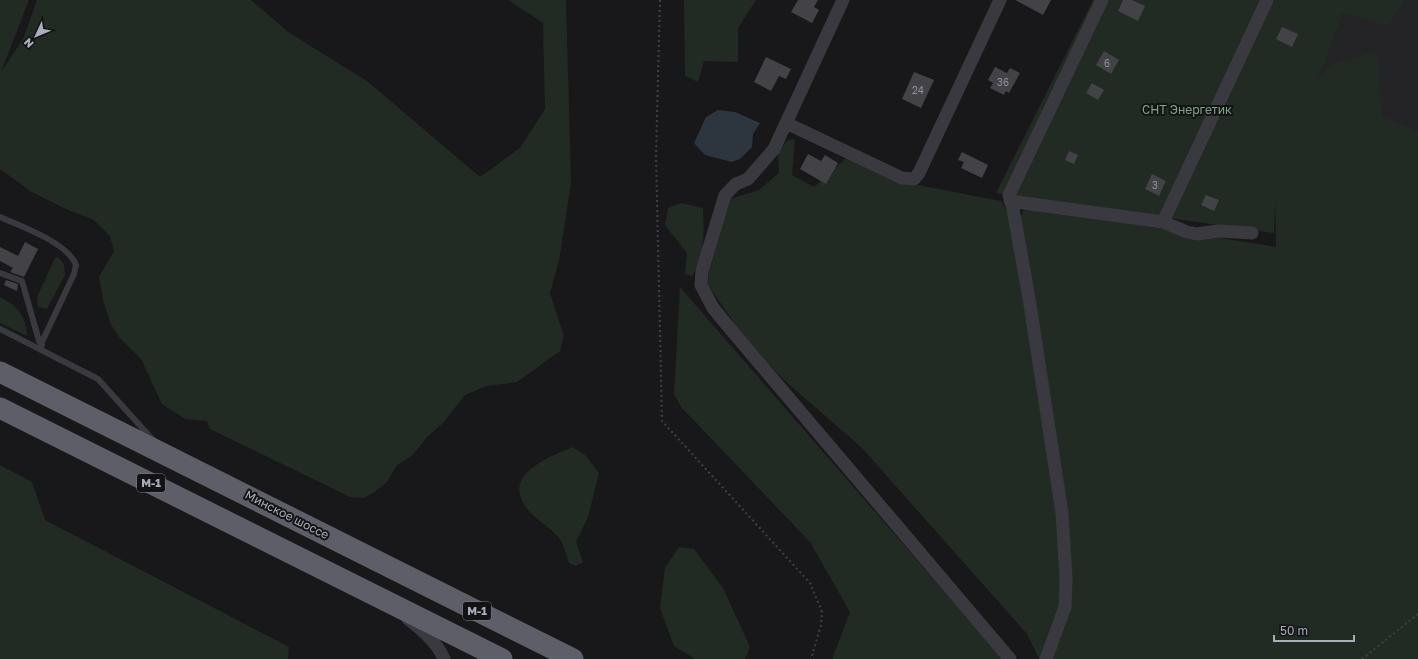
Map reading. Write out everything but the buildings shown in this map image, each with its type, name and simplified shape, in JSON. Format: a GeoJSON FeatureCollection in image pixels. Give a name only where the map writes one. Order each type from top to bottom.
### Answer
{"type":"FeatureCollection","features":[{"type":"Feature","properties":{"kind":"highway","name":"Минское шоссе"},"geometry":{"type":"LineString","coordinates":[[0,372],[573,659]]}},
{"type":"Feature","properties":{"kind":"highway","name":"М-1"},"geometry":{"type":"LineString","coordinates":[[2,410],[502,659]]}},
{"type":"Feature","properties":{"kind":"street"},"geometry":{"type":"LineString","coordinates":[[844,0],[774,149],[748,179],[736,184],[725,195],[702,272],[701,285],[713,308],[1010,659]]}},
{"type":"Feature","properties":{"kind":"street"},"geometry":{"type":"LineString","coordinates":[[786,123],[902,178],[914,179],[919,173],[1000,0]]}},
{"type":"Feature","properties":{"kind":"street"},"geometry":{"type":"LineString","coordinates":[[1046,659],[1065,607],[1066,578],[1062,514],[1029,298],[1013,209],[1009,195],[1014,181],[1102,0]]}},
{"type":"Feature","properties":{"kind":"street"},"geometry":{"type":"LineString","coordinates":[[1163,222],[1267,0]]}},
{"type":"Feature","properties":{"kind":"street"},"geometry":{"type":"LineString","coordinates":[[1010,201],[1163,222],[1187,232],[1197,234],[1218,231],[1252,233]]}},
{"type":"Feature","properties":{"kind":"street"},"geometry":{"type":"LineString","coordinates":[[382,600],[428,637],[441,652],[444,659]]}},
{"type":"Feature","properties":{"kind":"lane"},"geometry":{"type":"LineString","coordinates":[[0,217],[50,241],[67,252],[76,266],[74,274],[41,344]]}},
{"type":"Feature","properties":{"kind":"lane"},"geometry":{"type":"LineString","coordinates":[[0,273],[22,282],[41,344],[57,358]]}},
{"type":"Feature","properties":{"kind":"lane"},"geometry":{"type":"LineString","coordinates":[[0,329],[105,384],[131,417],[168,455]]}},
{"type":"Feature","properties":{"kind":"path"},"geometry":{"type":"LineString","coordinates":[[660,0],[656,156],[662,421],[810,583],[822,612],[821,625],[811,659]]}},
{"type":"Feature","properties":{"kind":"path"},"geometry":{"type":"LineString","coordinates":[[1362,659],[1418,614]]}},
{"type":"Feature","properties":{"kind":"shaded area"},"geometry":{"type":"Polygon","coordinates":[[[1348,0],[1418,0],[1418,176],[1295,136],[1348,0]]]}},
{"type":"Feature","properties":{"kind":"shaded area"},"geometry":{"type":"Polygon","coordinates":[[[718,110],[735,112],[760,123],[753,134],[752,147],[740,159],[732,162],[705,155],[694,143],[706,117],[718,110]]]}},
{"type":"Feature","properties":{"kind":"green space"},"geometry":{"type":"Polygon","coordinates":[[[0,0],[29,0],[1,72],[23,39],[37,0],[251,0],[288,32],[367,81],[480,177],[520,148],[545,109],[543,23],[508,0],[566,0],[571,183],[559,261],[550,293],[564,336],[560,351],[517,382],[487,386],[465,395],[443,423],[427,437],[412,456],[397,465],[387,482],[364,498],[350,497],[210,429],[207,421],[185,419],[162,404],[141,359],[120,338],[111,325],[103,300],[99,277],[114,251],[110,236],[94,220],[66,209],[30,191],[0,169],[0,0]]]}},
{"type":"Feature","properties":{"kind":"green space"},"geometry":{"type":"Polygon","coordinates":[[[684,0],[756,0],[738,28],[738,62],[704,61],[698,82],[685,76],[684,0]]]}},
{"type":"Feature","properties":{"kind":"green space","name":"СНТ Энергетик"},"geometry":{"type":"Polygon","coordinates":[[[1093,0],[1404,0],[1388,26],[1343,13],[1318,79],[1331,65],[1377,51],[1382,116],[1418,132],[1418,659],[1039,659],[1027,634],[862,448],[783,379],[746,340],[708,285],[709,269],[730,199],[759,190],[779,173],[778,152],[788,140],[795,139],[792,175],[814,187],[847,157],[897,181],[1001,201],[1016,227],[1025,207],[1276,247],[1275,202],[1274,233],[996,193],[1093,0]]]}},
{"type":"Feature","properties":{"kind":"green space"},"geometry":{"type":"Polygon","coordinates":[[[681,203],[703,208],[703,243],[699,260],[692,276],[685,274],[687,253],[665,225],[668,208],[681,203]]]}},
{"type":"Feature","properties":{"kind":"green space"},"geometry":{"type":"Polygon","coordinates":[[[58,257],[64,264],[65,275],[47,309],[38,307],[37,297],[55,258],[58,257]]]}},
{"type":"Feature","properties":{"kind":"green space"},"geometry":{"type":"Polygon","coordinates":[[[680,287],[1002,659],[832,659],[850,612],[810,542],[681,407],[674,394],[680,287]]]}},
{"type":"Feature","properties":{"kind":"green space"},"geometry":{"type":"Polygon","coordinates":[[[0,297],[12,304],[20,312],[25,323],[27,336],[0,323],[0,297]]]}},
{"type":"Feature","properties":{"kind":"green space"},"geometry":{"type":"Polygon","coordinates":[[[573,447],[586,456],[599,473],[588,517],[576,542],[583,562],[576,566],[569,563],[561,540],[529,511],[521,499],[519,488],[523,478],[539,463],[573,447]]]}},
{"type":"Feature","properties":{"kind":"green space"},"geometry":{"type":"Polygon","coordinates":[[[0,465],[32,482],[45,520],[289,647],[288,659],[0,659],[0,465]]]}},
{"type":"Feature","properties":{"kind":"green space"},"geometry":{"type":"Polygon","coordinates":[[[679,547],[694,549],[723,588],[750,647],[745,659],[695,659],[674,646],[660,608],[665,568],[679,547]]]}}]}
